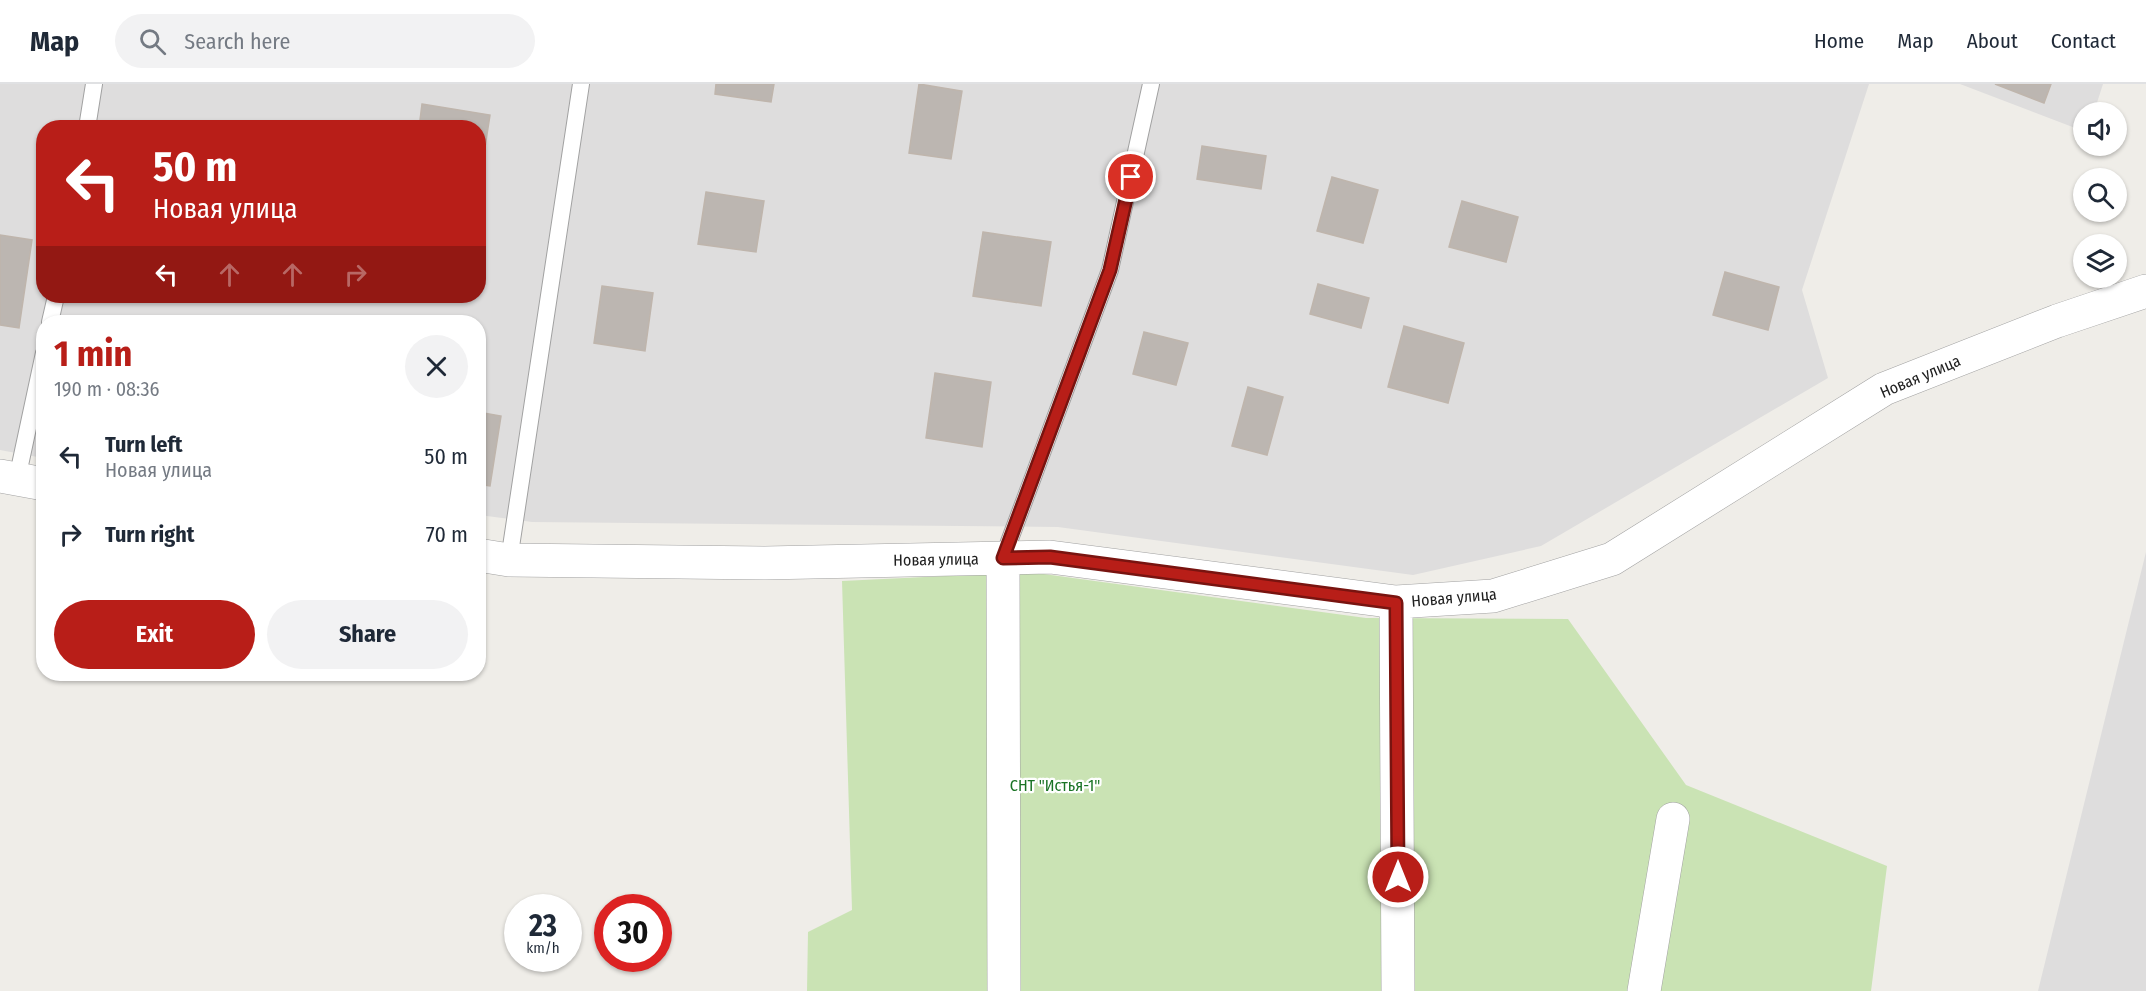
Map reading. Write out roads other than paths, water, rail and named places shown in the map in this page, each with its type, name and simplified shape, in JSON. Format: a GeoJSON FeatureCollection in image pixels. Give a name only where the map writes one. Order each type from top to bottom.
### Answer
{"type":"FeatureCollection","features":[{"type":"Feature","properties":{"kind":"street","name":"Новая улица"},"geometry":{"type":"LineString","coordinates":[[494,558],[765,563],[1050,557],[1396,603],[1493,596],[1612,559],[1884,389],[2058,321],[2146,291]]}},
{"type":"Feature","properties":{"kind":"street"},"geometry":{"type":"LineString","coordinates":[[1003,558],[1004,991]]}},
{"type":"Feature","properties":{"kind":"street"},"geometry":{"type":"LineString","coordinates":[[1396,603],[1398,991]]}},
{"type":"Feature","properties":{"kind":"street"},"geometry":{"type":"LineString","coordinates":[[1644,991],[1673,819]]}},
{"type":"Feature","properties":{"kind":"lane"},"geometry":{"type":"LineString","coordinates":[[88,120],[94,84]]}},
{"type":"Feature","properties":{"kind":"lane"},"geometry":{"type":"LineString","coordinates":[[494,558],[581,84]]}},
{"type":"Feature","properties":{"kind":"lane"},"geometry":{"type":"LineString","coordinates":[[1003,558],[1110,270],[1151,84]]}},
{"type":"Feature","properties":{"kind":"lane"},"geometry":{"type":"LineString","coordinates":[[20,480],[36,395]]}},
{"type":"Feature","properties":{"kind":"park label","name":"СНТ \"Истья-1\""},"geometry":{"type":"Point","coordinates":[1055,785]}}]}
